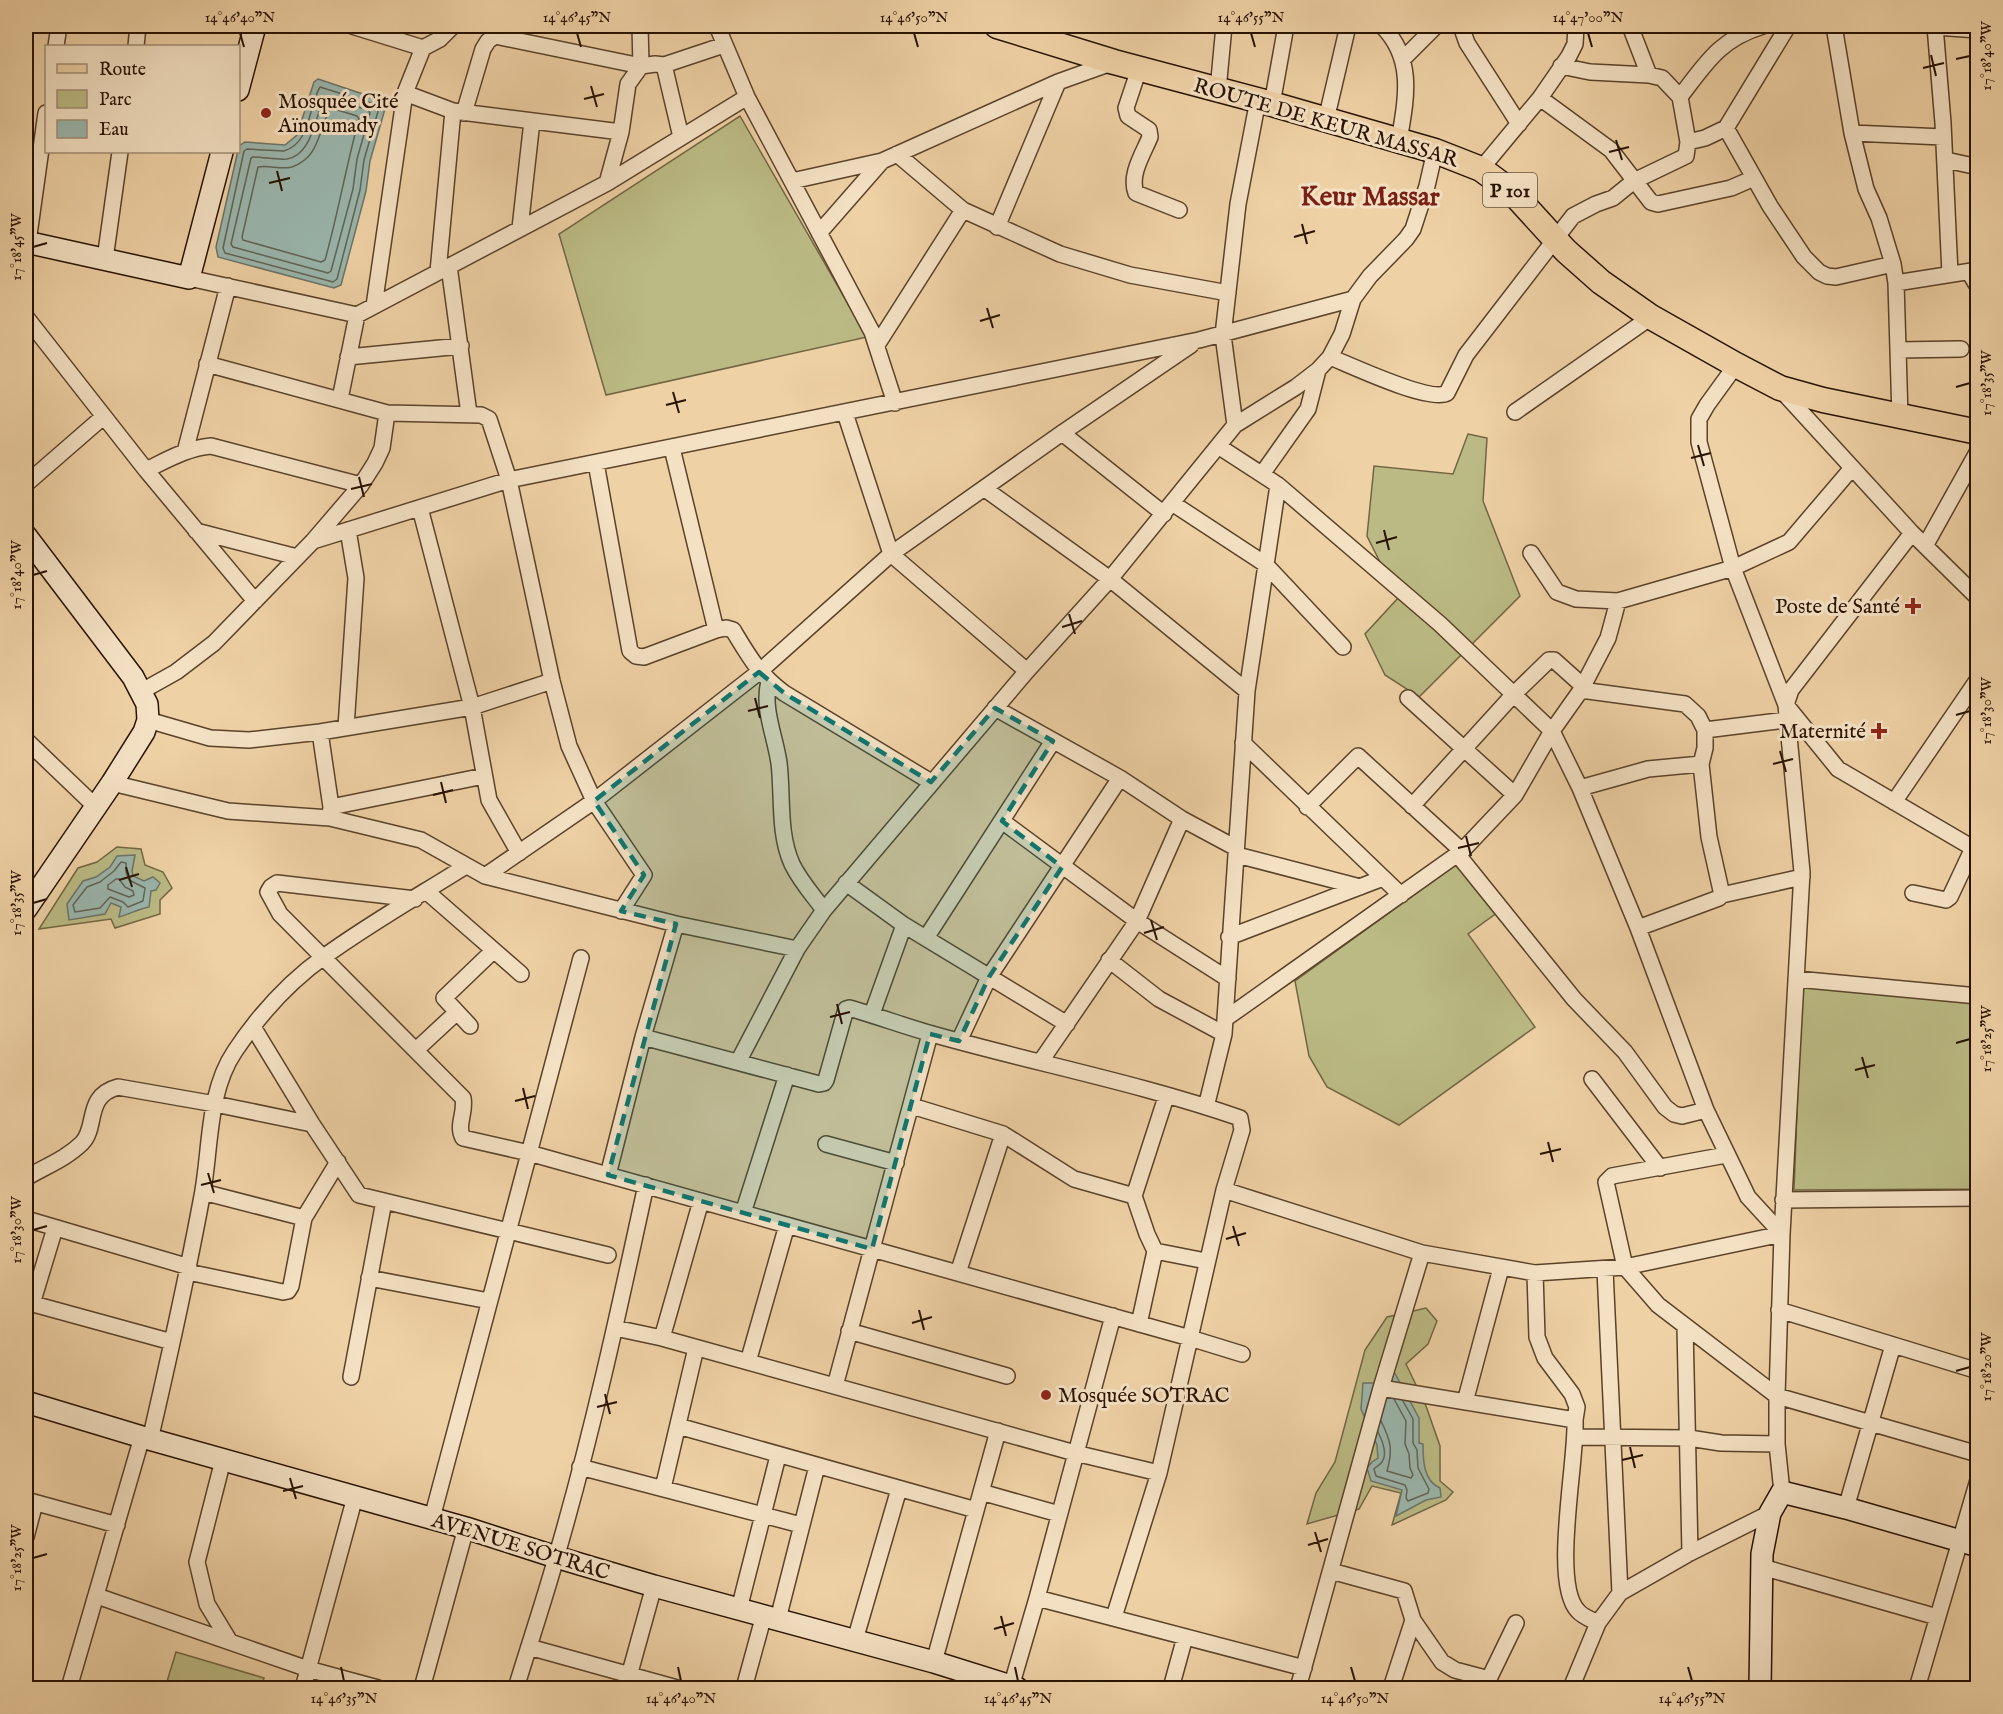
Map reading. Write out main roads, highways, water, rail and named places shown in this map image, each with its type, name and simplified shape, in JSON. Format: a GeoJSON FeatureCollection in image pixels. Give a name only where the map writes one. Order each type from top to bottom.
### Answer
{"type":"FeatureCollection","features":[{"type":"Feature","properties":{"kind":"main road","name":"ROUTE DE KEUR MASSAR"},"geometry":{"type":"LineString","coordinates":[[997,26],[1114,62],[1399,141],[1481,169],[1512,192],[1554,239],[1601,282],[1651,317],[1736,365],[1780,388],[1823,400],[1977,432]]}},
{"type":"Feature","properties":{"kind":"water"},"geometry":{"type":"Polygon","coordinates":[[[318,79],[387,102],[370,161],[366,191],[341,285],[334,288],[218,257],[216,247],[240,145],[245,142],[285,145],[297,135],[314,82],[318,79]]]}},
{"type":"Feature","properties":{"kind":"water"},"geometry":{"type":"Polygon","coordinates":[[[135,855],[133,876],[144,881],[153,877],[160,883],[156,890],[151,891],[149,907],[119,917],[121,907],[111,903],[105,914],[69,920],[67,904],[83,881],[96,877],[110,867],[117,856],[135,855]]]}},
{"type":"Feature","properties":{"kind":"water"},"geometry":{"type":"Polygon","coordinates":[[[1392,1368],[1419,1418],[1419,1443],[1423,1444],[1425,1469],[1430,1480],[1440,1488],[1441,1497],[1426,1500],[1396,1516],[1402,1490],[1371,1481],[1367,1468],[1378,1458],[1377,1445],[1361,1409],[1363,1383],[1376,1383],[1392,1368]]]}},
{"type":"Feature","properties":{"kind":"place","name":"Mosquée Cité Aïnoumady"},"geometry":{"type":"Point","coordinates":[266,113]}},
{"type":"Feature","properties":{"kind":"place","name":"Poste de Santé"},"geometry":{"type":"Point","coordinates":[1913,606]}},
{"type":"Feature","properties":{"kind":"place","name":"Maternité"},"geometry":{"type":"Point","coordinates":[1879,731]}},
{"type":"Feature","properties":{"kind":"place","name":"Mosquée SOTRAC"},"geometry":{"type":"Point","coordinates":[1046,1395]}},
{"type":"Feature","properties":{"kind":"district","name":"Keur Massar"},"geometry":{"type":"Point","coordinates":[1370,196]}}]}
